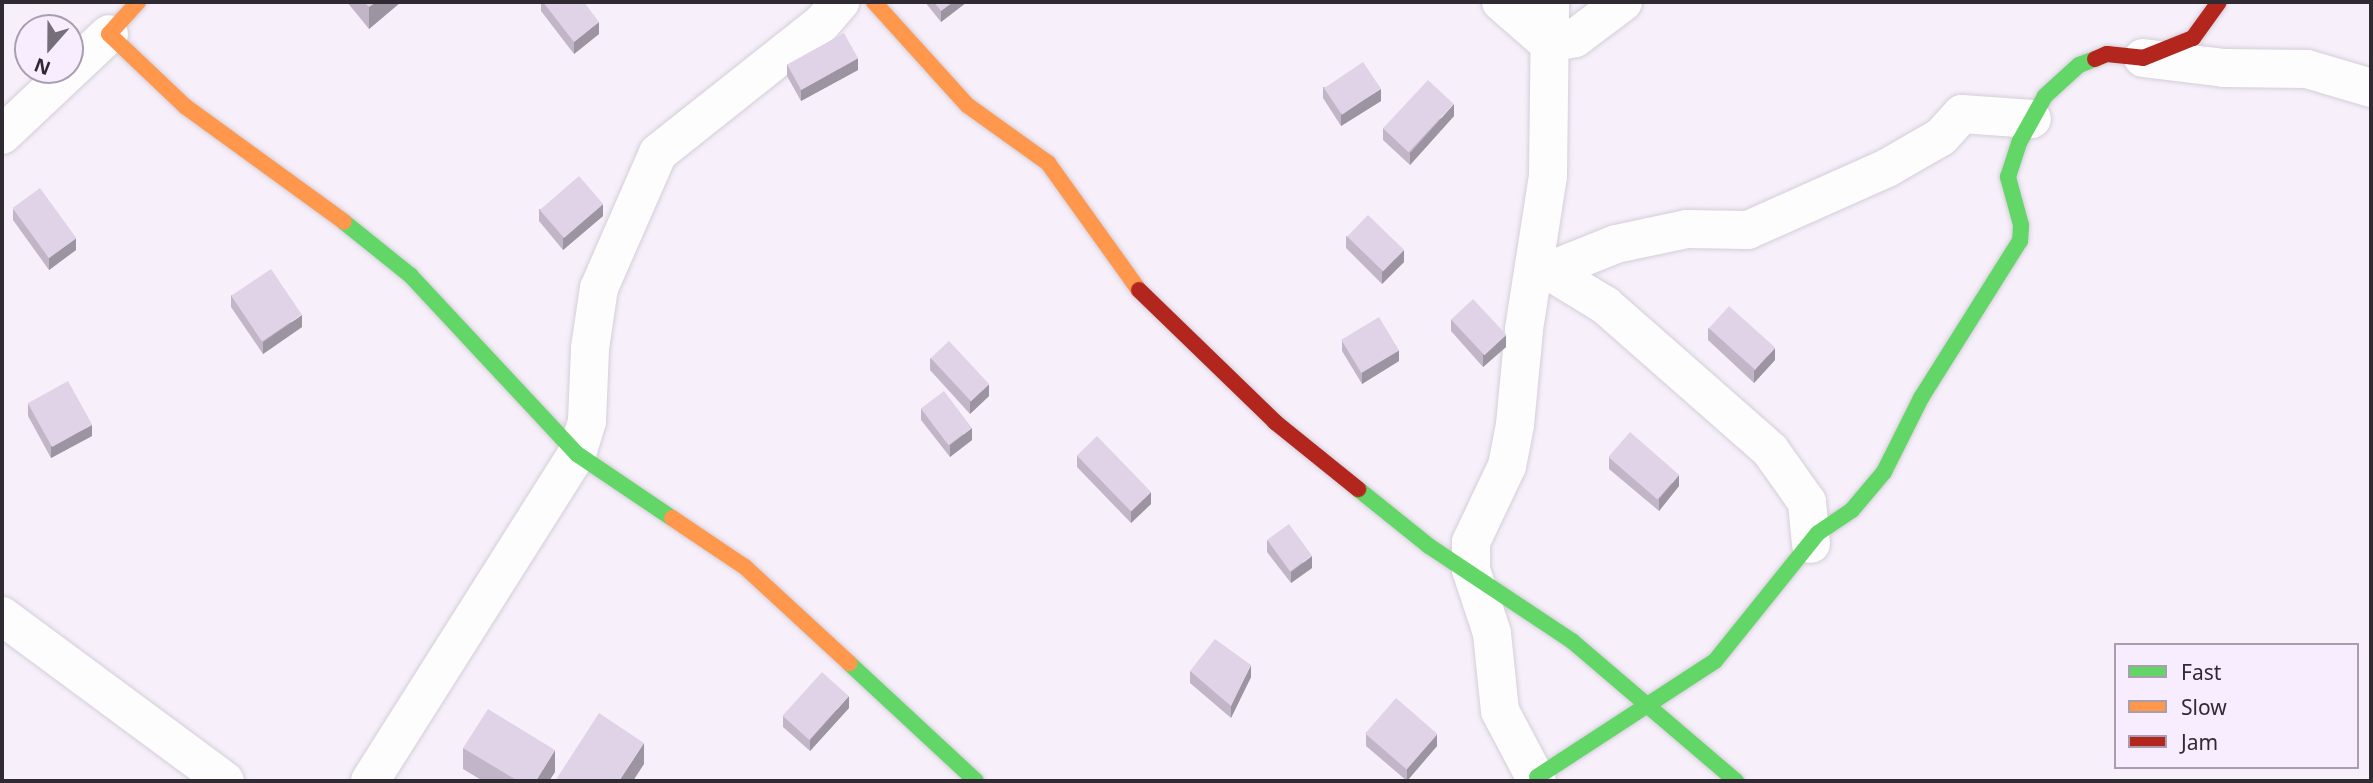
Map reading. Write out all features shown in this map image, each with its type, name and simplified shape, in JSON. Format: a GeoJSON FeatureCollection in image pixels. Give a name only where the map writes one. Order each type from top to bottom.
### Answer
{"type":"FeatureCollection","features":[{"type":"Feature","properties":{"kind":"street"},"geometry":{"type":"LineString","coordinates":[[2,135],[109,34],[138,2]]}},
{"type":"Feature","properties":{"kind":"street"},"geometry":{"type":"LineString","coordinates":[[370,781],[577,454],[587,421],[590,348],[599,288],[657,153],[822,23],[839,2]]}},
{"type":"Feature","properties":{"kind":"street"},"geometry":{"type":"LineString","coordinates":[[874,2],[967,105],[1048,163],[1149,305],[1275,422],[1429,546],[1471,570],[1573,641],[1736,781]]}},
{"type":"Feature","properties":{"kind":"street"},"geometry":{"type":"LineString","coordinates":[[1501,2],[1548,43]]}},
{"type":"Feature","properties":{"kind":"street"},"geometry":{"type":"LineString","coordinates":[[1550,2],[1548,176],[1541,274],[1507,466],[1471,542],[1471,570],[1492,633],[1500,711],[1537,779],[1715,661],[1818,533],[1852,510],[1884,472],[1921,398],[2013,256],[2021,225],[2008,177],[2032,119],[2045,96],[2079,65],[2107,54],[2224,68],[2306,69],[2371,88]]}},
{"type":"Feature","properties":{"kind":"street"},"geometry":{"type":"LineString","coordinates":[[1548,43],[1575,38],[1623,2]]}},
{"type":"Feature","properties":{"kind":"street"},"geometry":{"type":"LineString","coordinates":[[2143,58],[2193,38],[2219,2]]}},
{"type":"Feature","properties":{"kind":"street"},"geometry":{"type":"LineString","coordinates":[[109,34],[187,107],[299,186],[410,275],[577,454],[745,567],[976,781]]}},
{"type":"Feature","properties":{"kind":"street"},"geometry":{"type":"LineString","coordinates":[[1541,274],[1640,239],[1687,229],[1748,230],[1887,168],[1941,137],[1962,114],[2032,119]]}},
{"type":"Feature","properties":{"kind":"street"},"geometry":{"type":"LineString","coordinates":[[1541,274],[1605,305],[1770,450],[1807,502],[1811,544]]}},
{"type":"Feature","properties":{"kind":"street"},"geometry":{"type":"LineString","coordinates":[[2,615],[225,781]]}},
{"type":"Feature","properties":{"kind":"building"},"geometry":{"type":"Polygon","coordinates":[[[543,2],[584,2],[599,22],[574,42],[543,2]]]}},
{"type":"Feature","properties":{"kind":"building"},"geometry":{"type":"Polygon","coordinates":[[[934,2],[953,2],[941,11],[934,2]]]}},
{"type":"Feature","properties":{"kind":"building"},"geometry":{"type":"Polygon","coordinates":[[[844,33],[858,58],[801,90],[787,65],[844,33]]]}},
{"type":"Feature","properties":{"kind":"building"},"geometry":{"type":"Polygon","coordinates":[[[1363,62],[1381,89],[1342,115],[1324,88],[1363,62]]]}},
{"type":"Feature","properties":{"kind":"building"},"geometry":{"type":"Polygon","coordinates":[[[1428,80],[1454,104],[1409,152],[1383,128],[1428,80]]]}},
{"type":"Feature","properties":{"kind":"building"},"geometry":{"type":"Polygon","coordinates":[[[579,176],[603,204],[564,238],[540,210],[579,176]]]}},
{"type":"Feature","properties":{"kind":"building"},"geometry":{"type":"Polygon","coordinates":[[[40,188],[76,238],[49,258],[12,208],[40,188]]]}},
{"type":"Feature","properties":{"kind":"building"},"geometry":{"type":"Polygon","coordinates":[[[1368,215],[1404,250],[1383,271],[1347,237],[1368,215]]]}},
{"type":"Feature","properties":{"kind":"building"},"geometry":{"type":"Polygon","coordinates":[[[271,269],[302,315],[262,341],[231,296],[271,269]]]}},
{"type":"Feature","properties":{"kind":"building"},"geometry":{"type":"Polygon","coordinates":[[[1473,299],[1506,335],[1484,355],[1451,319],[1473,299]]]}},
{"type":"Feature","properties":{"kind":"building"},"geometry":{"type":"Polygon","coordinates":[[[1729,306],[1775,347],[1755,370],[1709,328],[1729,306]]]}},
{"type":"Feature","properties":{"kind":"building"},"geometry":{"type":"Polygon","coordinates":[[[1379,317],[1399,350],[1361,373],[1341,340],[1379,317]]]}},
{"type":"Feature","properties":{"kind":"building"},"geometry":{"type":"Polygon","coordinates":[[[949,341],[989,384],[971,401],[931,358],[949,341]]]}},
{"type":"Feature","properties":{"kind":"building"},"geometry":{"type":"Polygon","coordinates":[[[68,381],[92,425],[52,447],[28,403],[68,381]]]}},
{"type":"Feature","properties":{"kind":"building"},"geometry":{"type":"Polygon","coordinates":[[[944,391],[972,428],[949,445],[921,408],[944,391]]]}},
{"type":"Feature","properties":{"kind":"building"},"geometry":{"type":"Polygon","coordinates":[[[1630,432],[1679,475],[1657,500],[1608,457],[1630,432]]]}},
{"type":"Feature","properties":{"kind":"building"},"geometry":{"type":"Polygon","coordinates":[[[1097,436],[1151,492],[1131,512],[1077,455],[1097,436]]]}},
{"type":"Feature","properties":{"kind":"building"},"geometry":{"type":"Polygon","coordinates":[[[1289,524],[1312,556],[1290,571],[1267,540],[1289,524]]]}},
{"type":"Feature","properties":{"kind":"building"},"geometry":{"type":"Polygon","coordinates":[[[1215,639],[1251,665],[1231,706],[1190,671],[1215,639]]]}},
{"type":"Feature","properties":{"kind":"building"},"geometry":{"type":"Polygon","coordinates":[[[822,672],[849,696],[809,740],[783,716],[822,672]]]}},
{"type":"Feature","properties":{"kind":"building"},"geometry":{"type":"Polygon","coordinates":[[[1396,698],[1438,734],[1407,770],[1365,733],[1396,698]]]}},
{"type":"Feature","properties":{"kind":"building"},"geometry":{"type":"Polygon","coordinates":[[[488,709],[555,750],[536,781],[518,781],[463,748],[488,709]]]}},
{"type":"Feature","properties":{"kind":"building"},"geometry":{"type":"Polygon","coordinates":[[[599,713],[644,743],[619,781],[555,781],[599,713]]]}},
{"type":"Feature","properties":{"kind":"traffic: fast"},"geometry":{"type":"LineString","coordinates":[[1537,777],[1715,661],[1818,533],[1852,510],[1884,472],[1921,398],[2020,241],[2021,225],[2008,177],[2020,141],[2045,96],[2079,65],[2095,59]]}},
{"type":"Feature","properties":{"kind":"traffic: fast"},"geometry":{"type":"LineString","coordinates":[[344,222],[410,275],[577,454],[672,518]]}},
{"type":"Feature","properties":{"kind":"traffic: fast"},"geometry":{"type":"LineString","coordinates":[[1358,489],[1429,546],[1572,641],[1736,781]]}},
{"type":"Feature","properties":{"kind":"traffic: fast"},"geometry":{"type":"LineString","coordinates":[[849,663],[976,781]]}},
{"type":"Feature","properties":{"kind":"traffic: slow"},"geometry":{"type":"LineString","coordinates":[[138,2],[109,34],[186,107],[344,222]]}},
{"type":"Feature","properties":{"kind":"traffic: slow"},"geometry":{"type":"LineString","coordinates":[[874,2],[967,105],[1048,163],[1139,290]]}},
{"type":"Feature","properties":{"kind":"traffic: slow"},"geometry":{"type":"LineString","coordinates":[[672,518],[745,567],[849,663]]}},
{"type":"Feature","properties":{"kind":"traffic: jam"},"geometry":{"type":"LineString","coordinates":[[2095,59],[2107,54],[2143,58],[2193,38],[2219,2]]}},
{"type":"Feature","properties":{"kind":"traffic: jam"},"geometry":{"type":"LineString","coordinates":[[1139,290],[1275,422],[1358,489]]}}]}
